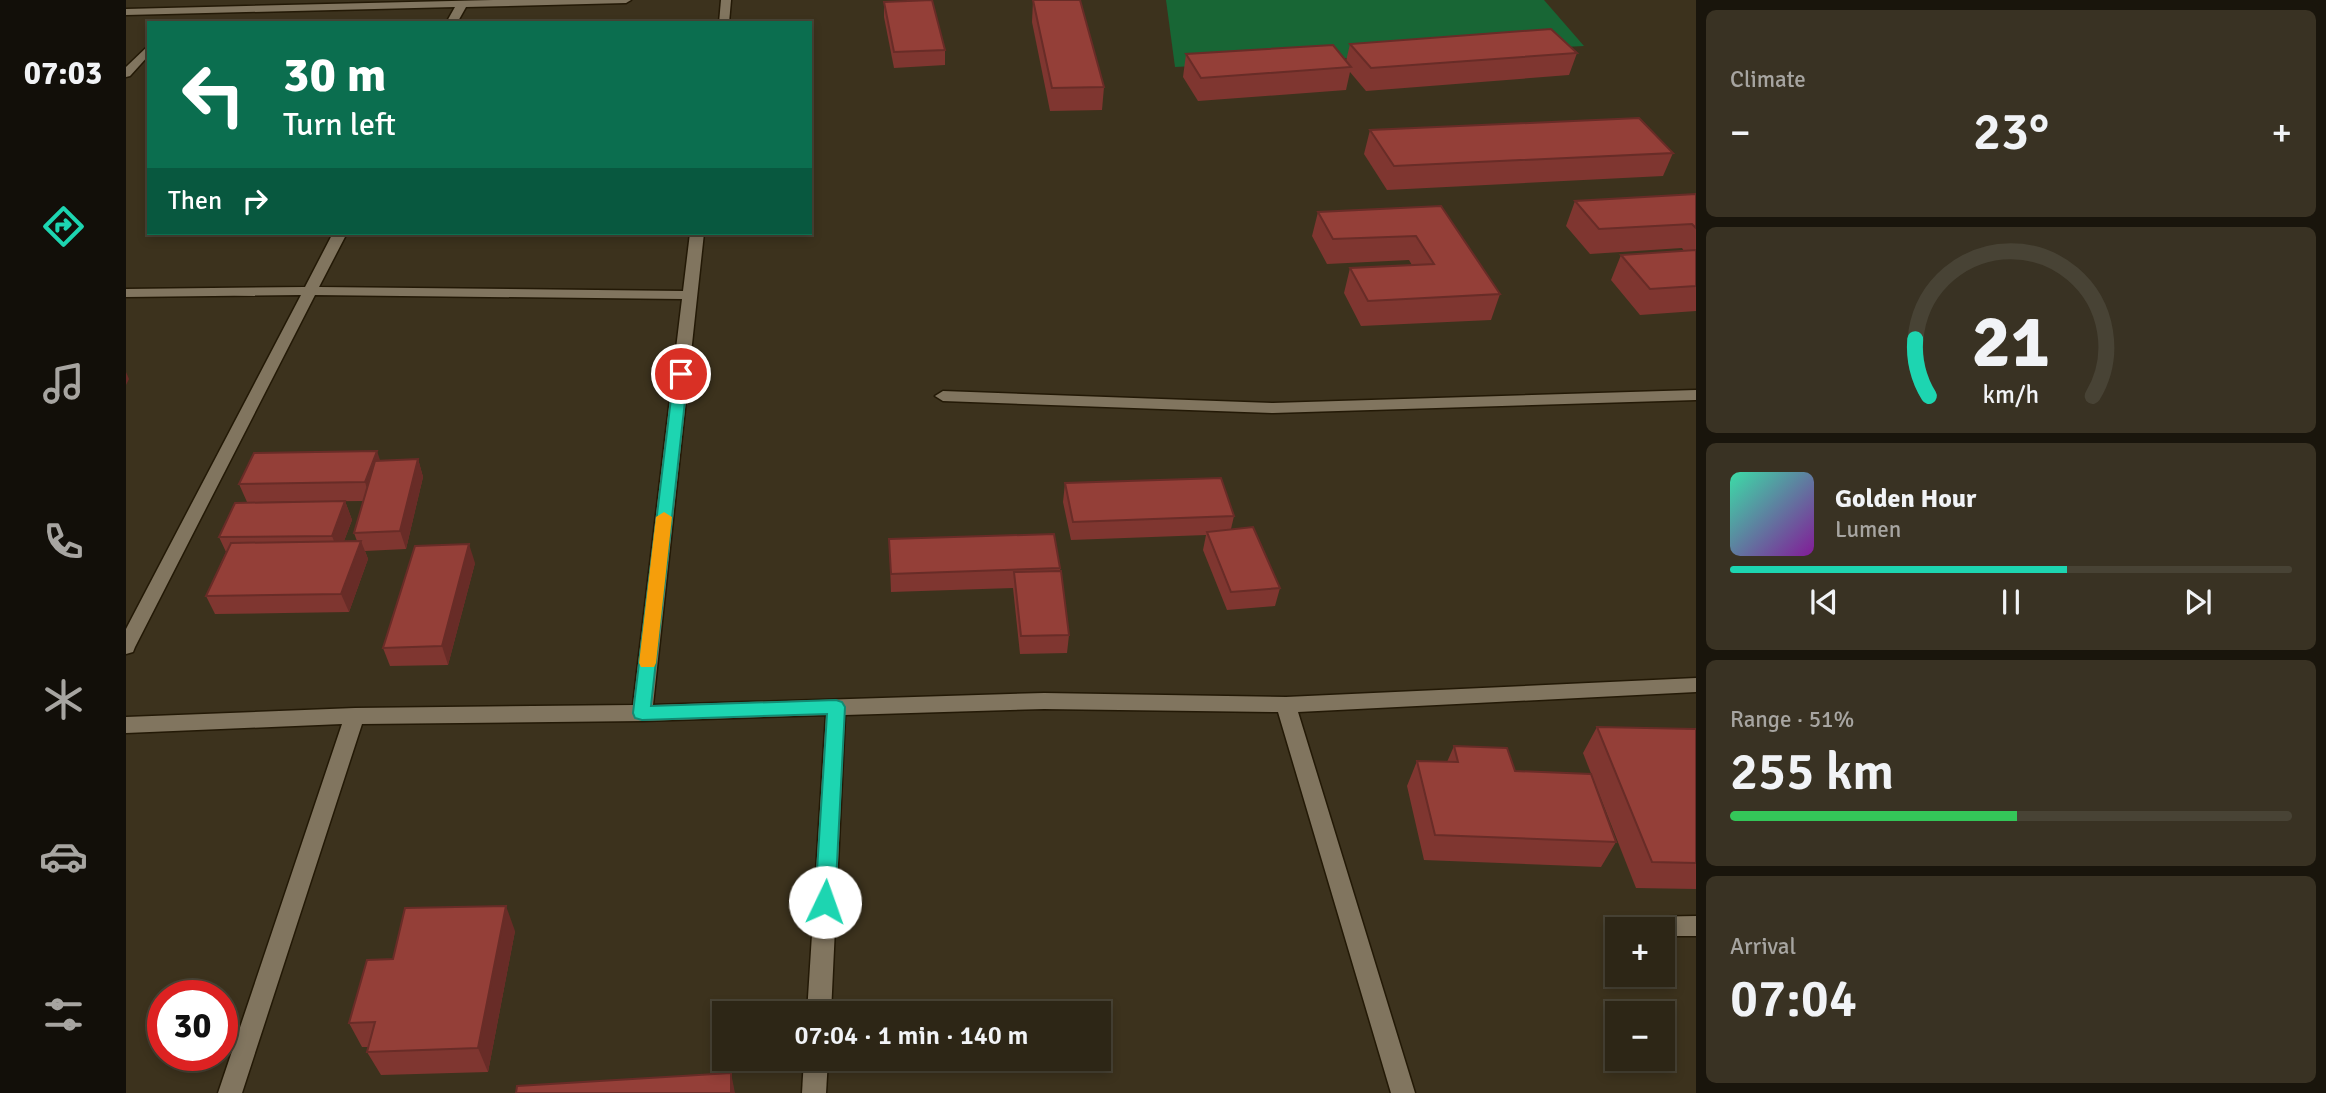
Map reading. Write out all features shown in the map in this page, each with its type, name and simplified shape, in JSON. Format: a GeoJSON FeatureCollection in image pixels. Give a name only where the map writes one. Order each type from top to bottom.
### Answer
{"type":"FeatureCollection","features":[{"type":"Feature","properties":{"kind":"street"},"geometry":{"type":"LineString","coordinates":[[126,12],[626,0]]}},
{"type":"Feature","properties":{"kind":"street"},"geometry":{"type":"LineString","coordinates":[[723,21],[726,0]]}},
{"type":"Feature","properties":{"kind":"street"},"geometry":{"type":"LineString","coordinates":[[453,21],[461,4]]}},
{"type":"Feature","properties":{"kind":"street"},"geometry":{"type":"LineString","coordinates":[[173,21],[180,12]]}},
{"type":"Feature","properties":{"kind":"street"},"geometry":{"type":"LineString","coordinates":[[126,74],[147,50]]}},
{"type":"Feature","properties":{"kind":"street"},"geometry":{"type":"LineString","coordinates":[[126,647],[339,235]]}},
{"type":"Feature","properties":{"kind":"street"},"geometry":{"type":"LineString","coordinates":[[642,713],[697,235]]}},
{"type":"Feature","properties":{"kind":"street"},"geometry":{"type":"LineString","coordinates":[[126,293],[309,291],[690,295]]}},
{"type":"Feature","properties":{"kind":"street"},"geometry":{"type":"LineString","coordinates":[[943,396],[1273,408],[1696,395]]}},
{"type":"Feature","properties":{"kind":"street"},"geometry":{"type":"LineString","coordinates":[[126,725],[355,716],[642,713],[1044,701],[1286,705],[1696,685]]}},
{"type":"Feature","properties":{"kind":"street"},"geometry":{"type":"LineString","coordinates":[[1286,705],[1403,1093]]}},
{"type":"Feature","properties":{"kind":"street"},"geometry":{"type":"LineString","coordinates":[[820,1001],[836,707]]}},
{"type":"Feature","properties":{"kind":"street"},"geometry":{"type":"LineString","coordinates":[[230,1093],[355,716]]}},
{"type":"Feature","properties":{"kind":"street"},"geometry":{"type":"LineString","coordinates":[[1675,926],[1696,926]]}},
{"type":"Feature","properties":{"kind":"street"},"geometry":{"type":"LineString","coordinates":[[814,1093],[815,1071]]}},
{"type":"Feature","properties":{"kind":"green space"},"geometry":{"type":"Polygon","coordinates":[[[1166,0],[1544,0],[1584,46],[1175,67],[1166,0]]]}},
{"type":"Feature","properties":{"kind":"building"},"geometry":{"type":"Polygon","coordinates":[[[932,0],[945,50],[894,52],[884,2],[932,0]]]}},
{"type":"Feature","properties":{"kind":"building"},"geometry":{"type":"Polygon","coordinates":[[[1033,0],[1080,0],[1104,87],[1052,88],[1033,0]]]}},
{"type":"Feature","properties":{"kind":"building"},"geometry":{"type":"Polygon","coordinates":[[[1551,29],[1577,53],[1371,68],[1350,44],[1551,29]]]}},
{"type":"Feature","properties":{"kind":"building"},"geometry":{"type":"Polygon","coordinates":[[[1333,45],[1351,67],[1201,78],[1186,54],[1333,45]]]}},
{"type":"Feature","properties":{"kind":"building"},"geometry":{"type":"Polygon","coordinates":[[[1639,118],[1673,153],[1394,166],[1370,130],[1639,118]]]}},
{"type":"Feature","properties":{"kind":"building"},"geometry":{"type":"Polygon","coordinates":[[[1696,194],[1696,228],[1692,224],[1599,229],[1575,201],[1696,194]]]}},
{"type":"Feature","properties":{"kind":"building"},"geometry":{"type":"Polygon","coordinates":[[[1441,206],[1500,294],[1368,301],[1350,268],[1434,264],[1416,236],[1333,239],[1318,212],[1441,206]]]}},
{"type":"Feature","properties":{"kind":"building"},"geometry":{"type":"Polygon","coordinates":[[[1696,250],[1696,286],[1650,289],[1621,255],[1696,250]]]}},
{"type":"Feature","properties":{"kind":"building"},"geometry":{"type":"Polygon","coordinates":[[[377,451],[365,482],[239,484],[254,453],[377,451]]]}},
{"type":"Feature","properties":{"kind":"building"},"geometry":{"type":"Polygon","coordinates":[[[418,459],[400,531],[354,533],[375,461],[418,459]]]}},
{"type":"Feature","properties":{"kind":"building"},"geometry":{"type":"Polygon","coordinates":[[[1221,478],[1234,516],[1073,522],[1065,483],[1221,478]]]}},
{"type":"Feature","properties":{"kind":"building"},"geometry":{"type":"Polygon","coordinates":[[[345,501],[332,536],[219,537],[235,503],[345,501]]]}},
{"type":"Feature","properties":{"kind":"building"},"geometry":{"type":"Polygon","coordinates":[[[1253,527],[1280,588],[1231,592],[1207,532],[1253,527]]]}},
{"type":"Feature","properties":{"kind":"building"},"geometry":{"type":"Polygon","coordinates":[[[1054,534],[1060,568],[891,574],[889,539],[1054,534]]]}},
{"type":"Feature","properties":{"kind":"building"},"geometry":{"type":"Polygon","coordinates":[[[361,541],[341,594],[206,596],[231,543],[361,541]]]}},
{"type":"Feature","properties":{"kind":"building"},"geometry":{"type":"Polygon","coordinates":[[[469,544],[442,646],[383,648],[415,546],[469,544]]]}},
{"type":"Feature","properties":{"kind":"building"},"geometry":{"type":"Polygon","coordinates":[[[1061,571],[1069,635],[1021,636],[1014,572],[1061,571]]]}},
{"type":"Feature","properties":{"kind":"building"},"geometry":{"type":"Polygon","coordinates":[[[1597,727],[1696,729],[1696,863],[1652,862],[1597,727]]]}},
{"type":"Feature","properties":{"kind":"building"},"geometry":{"type":"Polygon","coordinates":[[[1454,746],[1507,748],[1515,771],[1591,774],[1616,842],[1435,835],[1417,761],[1458,762],[1454,746]]]}},
{"type":"Feature","properties":{"kind":"building"},"geometry":{"type":"Polygon","coordinates":[[[506,906],[478,1048],[367,1052],[375,1022],[349,1023],[367,960],[393,959],[405,908],[506,906]]]}},
{"type":"Feature","properties":{"kind":"building"},"geometry":{"type":"Polygon","coordinates":[[[731,1073],[731,1093],[516,1093],[517,1086],[731,1073]]]}},
{"type":"Feature","properties":{"kind":"slow traffic"},"geometry":{"type":"LineString","coordinates":[[648,663],[664,517]]}},
{"type":"Feature","properties":{"kind":"route"},"geometry":{"type":"LineString","coordinates":[[681,374],[642,713],[836,707],[825,902]]}}]}
